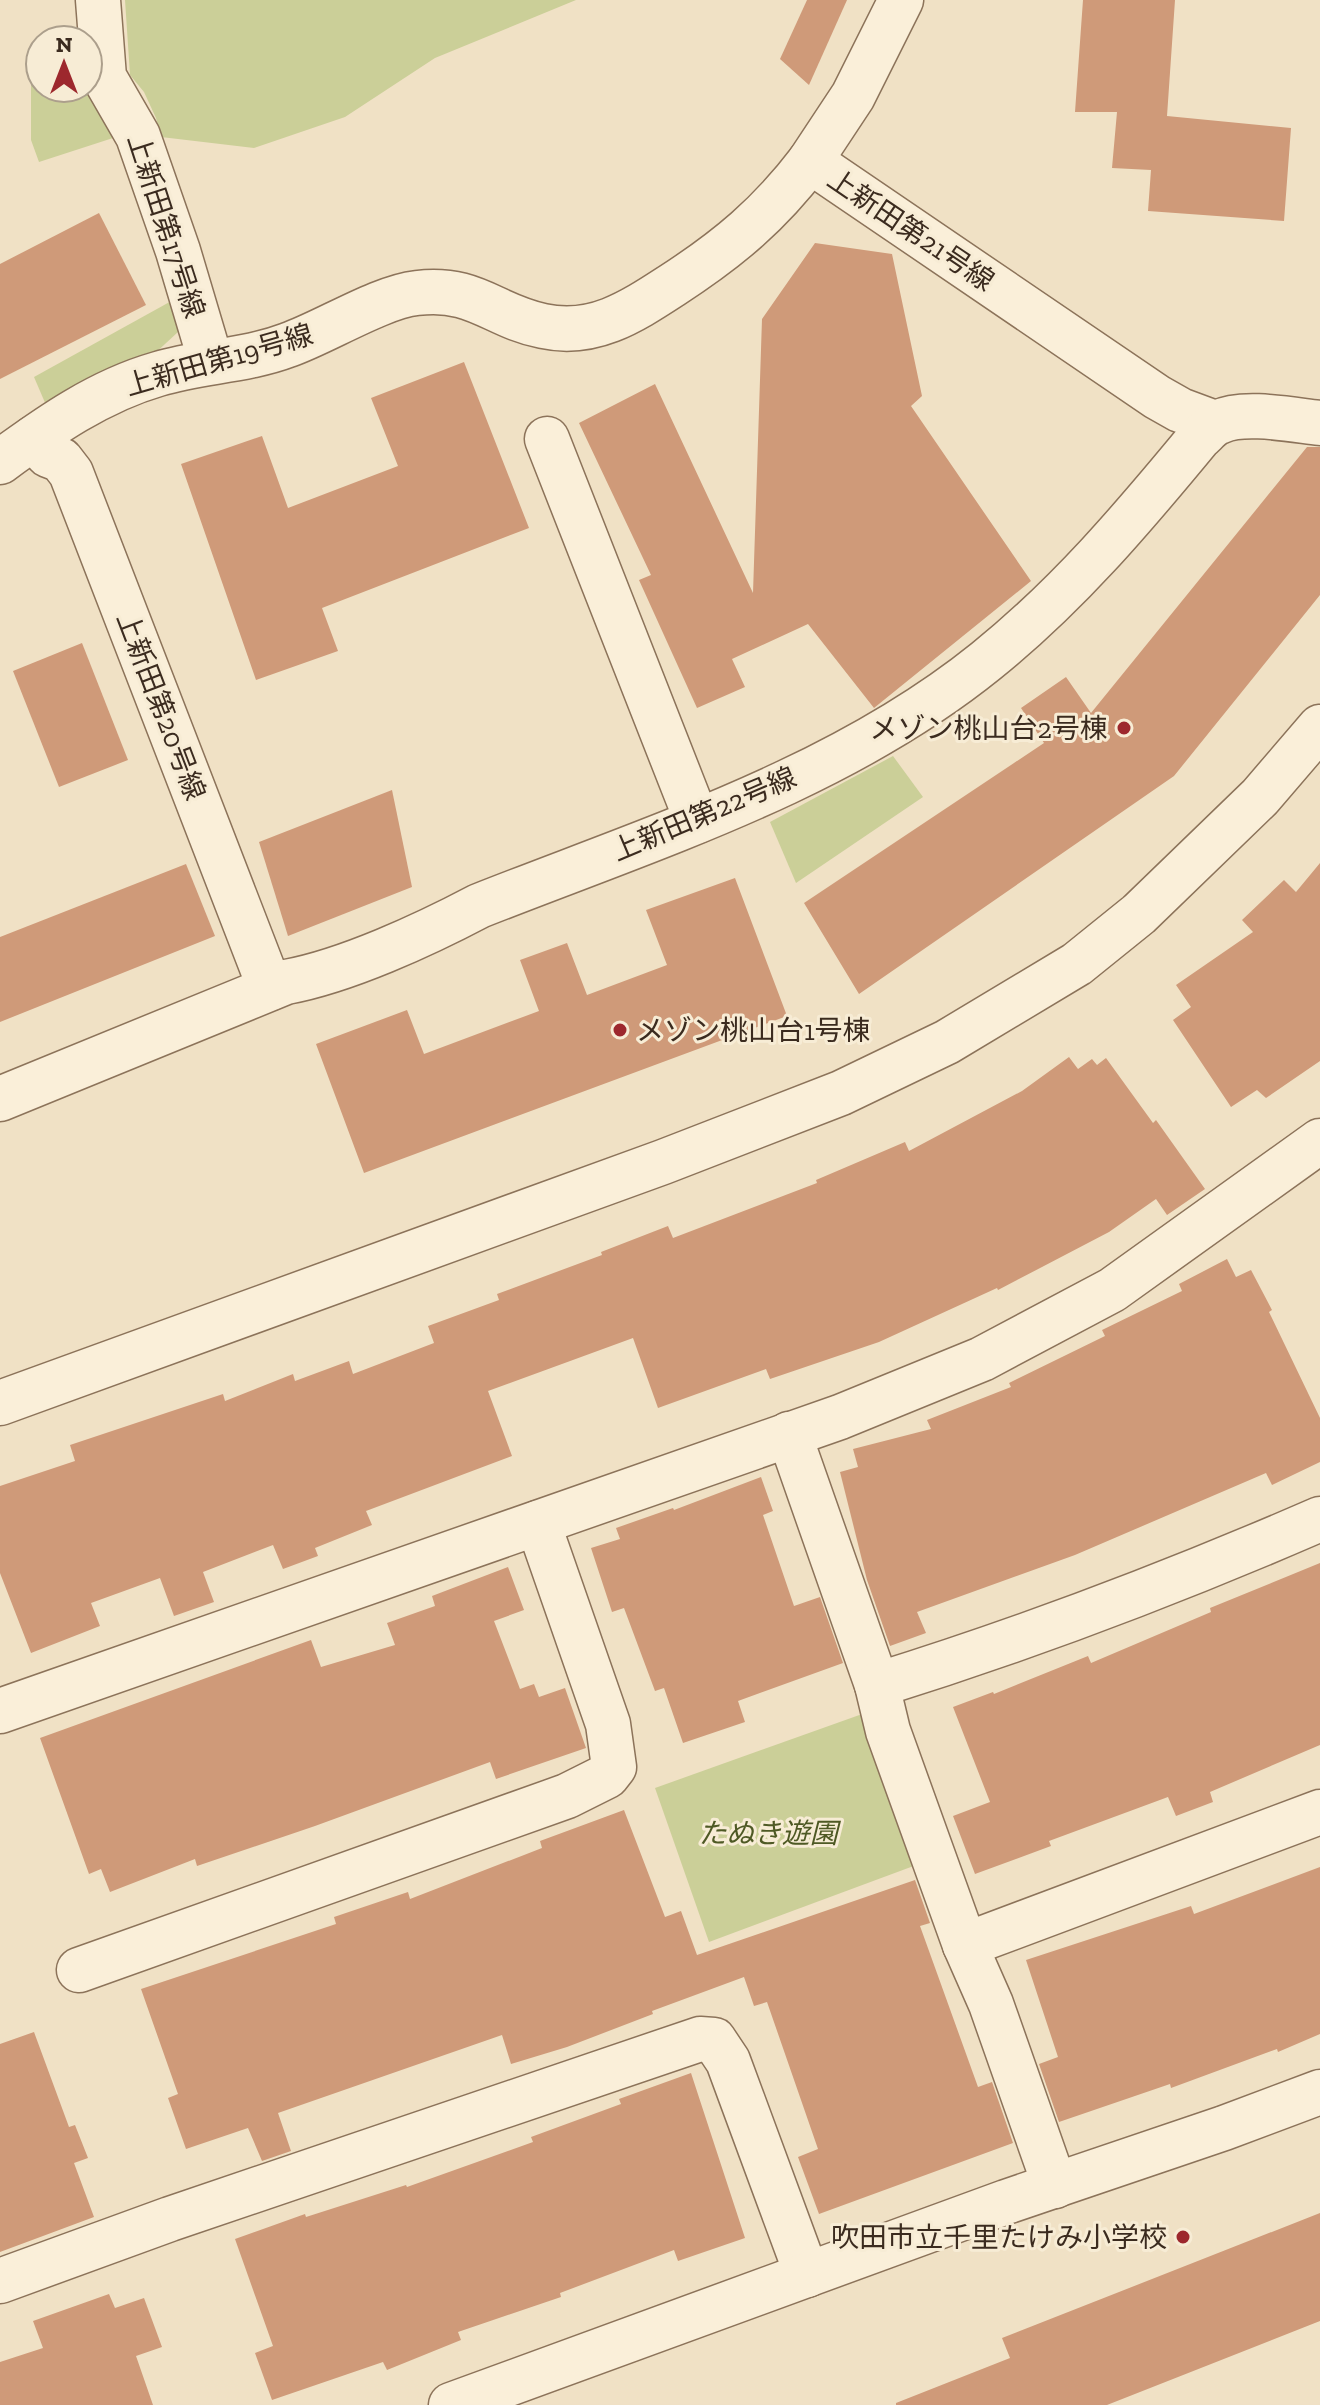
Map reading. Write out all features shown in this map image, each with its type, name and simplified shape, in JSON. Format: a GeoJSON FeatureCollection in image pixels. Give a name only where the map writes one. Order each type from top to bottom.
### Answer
{"type":"FeatureCollection","features":[{"type":"Feature","properties":{"kind":"street","name":"上新田第17号線"},"geometry":{"type":"LineString","coordinates":[[98,0],[104,77],[138,136],[178,251],[211,362]]}},
{"type":"Feature","properties":{"kind":"street"},"geometry":{"type":"LineString","coordinates":[[810,161],[853,96],[901,0]]}},
{"type":"Feature","properties":{"kind":"street","name":"上新田第21号線"},"geometry":{"type":"LineString","coordinates":[[497,307],[521,321],[567,330],[586,328],[629,313],[714,257],[750,229],[789,189],[810,161],[1157,397],[1180,410],[1215,423]]}},
{"type":"Feature","properties":{"kind":"street","name":"上新田第19号線"},"geometry":{"type":"LineString","coordinates":[[17,450],[85,405],[122,387],[158,374],[287,346],[412,293],[445,291],[497,307]]}},
{"type":"Feature","properties":{"kind":"street"},"geometry":{"type":"LineString","coordinates":[[1215,423],[1246,417],[1320,423]]}},
{"type":"Feature","properties":{"kind":"street","name":"上新田第22号線"},"geometry":{"type":"LineString","coordinates":[[0,1099],[270,988],[316,976],[443,925],[479,906],[729,809],[850,749],[930,702],[984,663],[1072,586],[1215,423]]}},
{"type":"Feature","properties":{"kind":"street"},"geometry":{"type":"LineString","coordinates":[[547,439],[697,821]]}},
{"type":"Feature","properties":{"kind":"street","name":"上新田第20号線"},"geometry":{"type":"LineString","coordinates":[[17,450],[61,460],[71,473],[270,988]]}},
{"type":"Feature","properties":{"kind":"street"},"geometry":{"type":"LineString","coordinates":[[0,1403],[663,1162],[841,1093],[947,1042],[1077,964],[1139,914],[1260,797],[1320,727]]}},
{"type":"Feature","properties":{"kind":"street"},"geometry":{"type":"LineString","coordinates":[[0,1711],[840,1417],[954,1371],[1091,1302],[1149,1265],[1320,1141]]}},
{"type":"Feature","properties":{"kind":"street"},"geometry":{"type":"LineString","coordinates":[[789,1434],[877,1685],[888,1731],[965,1945],[991,2004],[1055,2186]]}},
{"type":"Feature","properties":{"kind":"street"},"geometry":{"type":"LineString","coordinates":[[877,1685],[1131,1598],[1320,1519]]}},
{"type":"Feature","properties":{"kind":"street"},"geometry":{"type":"LineString","coordinates":[[79,1970],[567,1796],[607,1776],[614,1767],[608,1724],[538,1523]]}},
{"type":"Feature","properties":{"kind":"street"},"geometry":{"type":"LineString","coordinates":[[965,1945],[1320,1812]]}},
{"type":"Feature","properties":{"kind":"street"},"geometry":{"type":"LineString","coordinates":[[0,2281],[170,2219],[700,2039],[714,2040],[728,2061],[807,2275]]}},
{"type":"Feature","properties":{"kind":"street"},"geometry":{"type":"LineString","coordinates":[[451,2405],[1320,2092]]}},
{"type":"Feature","properties":{"kind":"green space"},"geometry":{"type":"Polygon","coordinates":[[[125,0],[576,0],[435,58],[345,117],[254,148],[161,137],[144,92],[130,75],[125,0]]]}},
{"type":"Feature","properties":{"kind":"green space"},"geometry":{"type":"Polygon","coordinates":[[[31,104],[93,104],[113,138],[39,162],[31,140],[31,104]]]}},
{"type":"Feature","properties":{"kind":"green space"},"geometry":{"type":"Polygon","coordinates":[[[175,299],[178,332],[152,356],[46,405],[34,377],[175,299]]]}},
{"type":"Feature","properties":{"kind":"green space"},"geometry":{"type":"Polygon","coordinates":[[[893,756],[923,797],[796,883],[770,822],[893,756]]]}},
{"type":"Feature","properties":{"kind":"green space","name":"たぬき遊園"},"geometry":{"type":"Polygon","coordinates":[[[865,1713],[919,1864],[709,1942],[655,1788],[865,1713]]]}},
{"type":"Feature","properties":{"kind":"building"},"geometry":{"type":"Polygon","coordinates":[[[807,0],[847,0],[809,85],[780,59],[807,0]]]}},
{"type":"Feature","properties":{"kind":"building"},"geometry":{"type":"Polygon","coordinates":[[[1083,0],[1175,0],[1167,116],[1291,128],[1284,221],[1148,211],[1151,170],[1112,168],[1117,112],[1075,112],[1083,0]]]}},
{"type":"Feature","properties":{"kind":"building"},"geometry":{"type":"Polygon","coordinates":[[[99,213],[146,305],[0,379],[0,264],[99,213]]]}},
{"type":"Feature","properties":{"kind":"building"},"geometry":{"type":"Polygon","coordinates":[[[815,243],[892,254],[922,396],[911,406],[1031,581],[874,708],[808,624],[732,659],[745,687],[697,708],[639,580],[651,575],[579,423],[655,384],[753,593],[762,319],[815,243]]]}},
{"type":"Feature","properties":{"kind":"building"},"geometry":{"type":"Polygon","coordinates":[[[464,362],[529,528],[322,608],[338,651],[256,680],[181,464],[262,436],[288,508],[398,466],[371,398],[464,362]]]}},
{"type":"Feature","properties":{"kind":"building","name":"メゾン桃山台2号棟"},"geometry":{"type":"Polygon","coordinates":[[[1307,447],[1320,447],[1320,595],[1174,776],[859,994],[804,903],[1044,743],[1021,708],[1066,677],[1091,713],[1307,447]]]}},
{"type":"Feature","properties":{"kind":"building"},"geometry":{"type":"Polygon","coordinates":[[[82,643],[128,760],[59,787],[13,671],[82,643]]]}},
{"type":"Feature","properties":{"kind":"building"},"geometry":{"type":"Polygon","coordinates":[[[392,790],[412,887],[288,936],[259,842],[392,790]]]}},
{"type":"Feature","properties":{"kind":"building"},"geometry":{"type":"Polygon","coordinates":[[[1320,863],[1320,1061],[1266,1098],[1257,1090],[1231,1107],[1173,1020],[1191,1007],[1176,985],[1253,932],[1242,920],[1284,880],[1296,892],[1320,863]]]}},
{"type":"Feature","properties":{"kind":"building"},"geometry":{"type":"Polygon","coordinates":[[[186,864],[215,936],[0,1022],[0,937],[186,864]]]}},
{"type":"Feature","properties":{"kind":"building","name":"メゾン桃山台1号棟"},"geometry":{"type":"Polygon","coordinates":[[[735,878],[787,1016],[364,1173],[316,1044],[407,1010],[424,1054],[539,1011],[520,960],[567,943],[587,995],[667,965],[646,910],[735,878]]]}},
{"type":"Feature","properties":{"kind":"building"},"geometry":{"type":"Polygon","coordinates":[[[1069,1057],[1078,1069],[1092,1059],[1097,1065],[1106,1058],[1153,1123],[1156,1120],[1205,1189],[1167,1215],[1156,1199],[1109,1232],[998,1290],[879,1342],[770,1379],[766,1369],[658,1408],[633,1338],[488,1391],[512,1456],[366,1511],[372,1525],[315,1548],[318,1556],[283,1569],[273,1545],[203,1572],[214,1602],[174,1616],[160,1578],[91,1603],[100,1626],[31,1653],[0,1573],[0,1486],[75,1461],[70,1445],[223,1394],[225,1401],[293,1374],[295,1381],[349,1361],[353,1374],[434,1343],[428,1326],[499,1300],[497,1294],[602,1255],[601,1252],[668,1226],[673,1238],[817,1183],[816,1180],[905,1142],[909,1151],[1022,1091],[1069,1057]]]}},
{"type":"Feature","properties":{"kind":"building"},"geometry":{"type":"Polygon","coordinates":[[[1227,1259],[1236,1277],[1251,1270],[1272,1310],[1269,1312],[1320,1418],[1320,1462],[1272,1485],[1266,1473],[1075,1555],[917,1612],[926,1633],[890,1646],[867,1580],[840,1472],[858,1467],[853,1449],[931,1429],[927,1420],[1011,1387],[1009,1383],[1105,1336],[1102,1330],[1182,1291],[1179,1284],[1227,1259]]]}},
{"type":"Feature","properties":{"kind":"building"},"geometry":{"type":"Polygon","coordinates":[[[761,1477],[773,1511],[763,1515],[794,1606],[820,1597],[843,1663],[738,1701],[745,1722],[683,1743],[664,1688],[655,1691],[624,1608],[612,1612],[591,1548],[620,1539],[616,1528],[761,1477]]]}},
{"type":"Feature","properties":{"kind":"building"},"geometry":{"type":"Polygon","coordinates":[[[1320,1563],[1320,1745],[1210,1792],[1213,1802],[1176,1816],[1168,1797],[1049,1841],[1051,1846],[975,1874],[953,1816],[990,1802],[953,1707],[1088,1656],[1091,1663],[1211,1612],[1210,1608],[1320,1563]]]}},
{"type":"Feature","properties":{"kind":"building"},"geometry":{"type":"Polygon","coordinates":[[[508,1567],[524,1610],[494,1621],[520,1689],[534,1684],[539,1697],[565,1688],[586,1748],[496,1779],[490,1762],[315,1826],[197,1866],[195,1859],[110,1892],[101,1869],[89,1874],[40,1738],[311,1640],[321,1667],[395,1645],[387,1623],[435,1606],[432,1596],[508,1567]]]}},
{"type":"Feature","properties":{"kind":"building"},"geometry":{"type":"Polygon","coordinates":[[[624,1810],[665,1917],[681,1911],[697,1955],[915,1880],[930,1923],[920,1926],[978,2087],[992,2082],[1013,2143],[819,2214],[798,2157],[818,2149],[767,2002],[754,2006],[744,1977],[567,2047],[511,2064],[502,2035],[278,2113],[291,2151],[262,2161],[248,2128],[186,2149],[168,2098],[178,2094],[141,1989],[336,1924],[334,1917],[408,1892],[410,1899],[542,1848],[540,1841],[624,1810]]]}},
{"type":"Feature","properties":{"kind":"building"},"geometry":{"type":"Polygon","coordinates":[[[1320,1867],[1320,2034],[1278,2052],[1277,2049],[1171,2088],[1170,2084],[1059,2122],[1039,2064],[1058,2057],[1026,1960],[1191,1906],[1194,1914],[1320,1867]]]}},
{"type":"Feature","properties":{"kind":"building"},"geometry":{"type":"Polygon","coordinates":[[[34,2032],[69,2127],[75,2125],[88,2158],[74,2163],[94,2217],[0,2252],[0,2044],[34,2032]]]}},
{"type":"Feature","properties":{"kind":"building"},"geometry":{"type":"Polygon","coordinates":[[[691,2073],[745,2238],[678,2261],[674,2250],[560,2293],[561,2297],[458,2332],[461,2340],[387,2370],[383,2362],[272,2400],[255,2353],[273,2346],[235,2239],[305,2214],[306,2217],[407,2187],[533,2142],[531,2137],[621,2104],[619,2099],[691,2073]]]}},
{"type":"Feature","properties":{"kind":"building"},"geometry":{"type":"Polygon","coordinates":[[[1320,2213],[1320,2321],[1107,2405],[896,2405],[1010,2358],[1002,2338],[1320,2213]]]}},
{"type":"Feature","properties":{"kind":"building"},"geometry":{"type":"Polygon","coordinates":[[[109,2294],[115,2308],[144,2298],[162,2347],[136,2356],[153,2405],[0,2405],[0,2362],[43,2348],[33,2321],[109,2294]]]}},
{"type":"Feature","properties":{"kind":"place","name":"メゾン桃山台2号棟"},"geometry":{"type":"Point","coordinates":[1124,728]}},
{"type":"Feature","properties":{"kind":"place","name":"メゾン桃山台1号棟"},"geometry":{"type":"Point","coordinates":[620,1030]}},
{"type":"Feature","properties":{"kind":"place","name":"吹田市立千里たけみ小学校"},"geometry":{"type":"Point","coordinates":[1183,2237]}}]}
